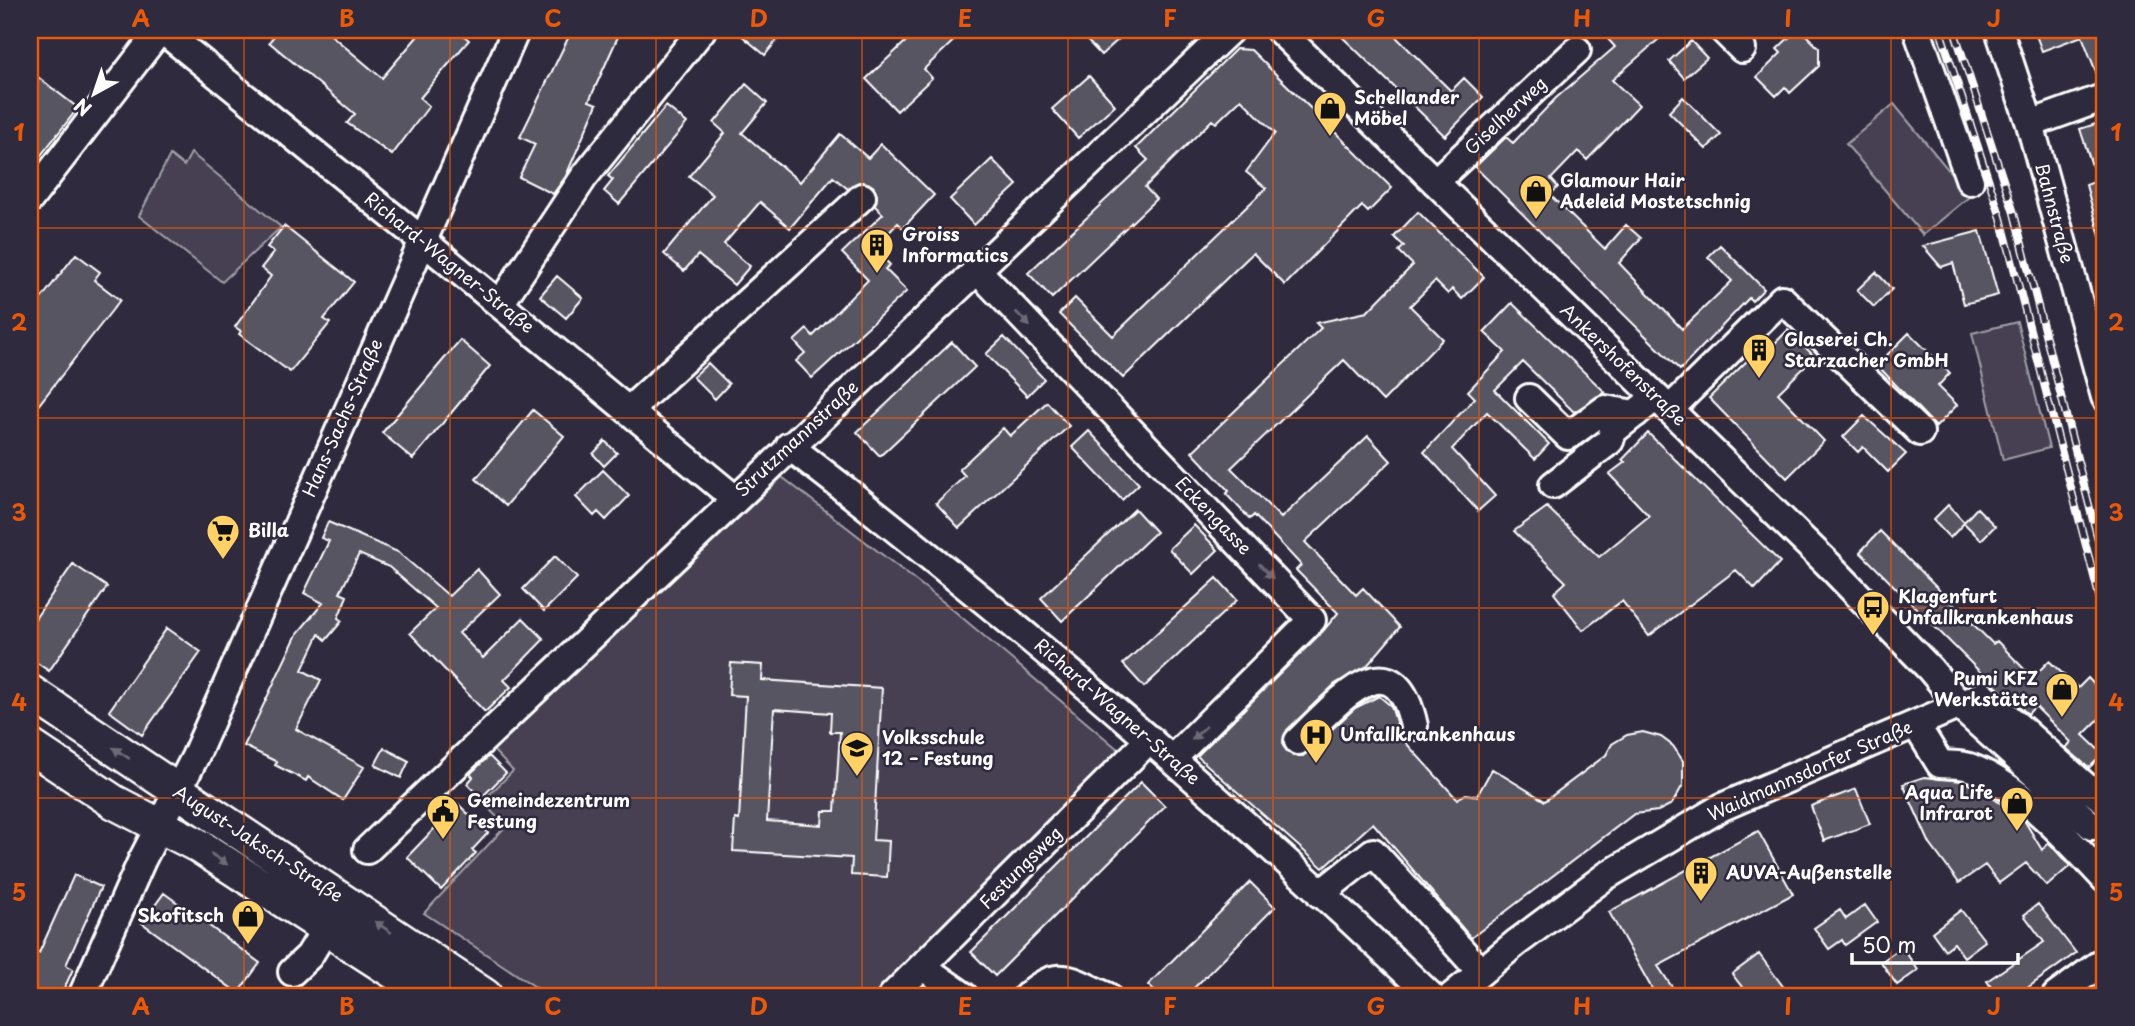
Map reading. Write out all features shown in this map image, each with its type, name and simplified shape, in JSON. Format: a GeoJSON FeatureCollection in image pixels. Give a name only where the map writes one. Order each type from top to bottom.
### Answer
{"type":"FeatureCollection","features":[{"type":"Feature","properties":{"kind":"main road","name":"August-Jaksch-Straße"},"geometry":{"type":"LineString","coordinates":[[30,692],[485,996]]}},
{"type":"Feature","properties":{"kind":"main road","name":"August-Jaksch-Straße"},"geometry":{"type":"LineString","coordinates":[[30,746],[114,802],[200,846],[430,996]]}},
{"type":"Feature","properties":{"kind":"street"},"geometry":{"type":"LineString","coordinates":[[30,199],[161,30]]}},
{"type":"Feature","properties":{"kind":"street","name":"Richard-Wagner-Straße"},"geometry":{"type":"LineString","coordinates":[[161,30],[423,241],[734,498]]}},
{"type":"Feature","properties":{"kind":"street","name":"Hans-Sachs-Straße"},"geometry":{"type":"LineString","coordinates":[[82,996],[159,826],[178,791],[516,30]]}},
{"type":"Feature","properties":{"kind":"street"},"geometry":{"type":"LineString","coordinates":[[500,304],[584,177],[702,30]]}},
{"type":"Feature","properties":{"kind":"street","name":"Strutzmannstraße"},"geometry":{"type":"LineString","coordinates":[[367,850],[734,498],[1230,30]]}},
{"type":"Feature","properties":{"kind":"street","name":"Ankershofenstraße"},"geometry":{"type":"LineString","coordinates":[[1279,30],[1828,564],[1930,669],[1959,706]]}},
{"type":"Feature","properties":{"kind":"street"},"geometry":{"type":"LineString","coordinates":[[1723,30],[1742,49]]}},
{"type":"Feature","properties":{"kind":"street"},"geometry":{"type":"LineString","coordinates":[[1917,30],[1970,181]]}},
{"type":"Feature","properties":{"kind":"street","name":"Bahnstraße"},"geometry":{"type":"LineString","coordinates":[[1999,30],[2030,124],[2105,397]]}},
{"type":"Feature","properties":{"kind":"street","name":"Giselherweg"},"geometry":{"type":"LineString","coordinates":[[1435,182],[1577,50]]}},
{"type":"Feature","properties":{"kind":"street"},"geometry":{"type":"LineString","coordinates":[[2030,124],[2105,97]]}},
{"type":"Feature","properties":{"kind":"street"},"geometry":{"type":"LineString","coordinates":[[629,410],[862,197]]}},
{"type":"Feature","properties":{"kind":"street","name":"Eckengasse"},"geometry":{"type":"LineString","coordinates":[[976,270],[1312,620],[1172,759]]}},
{"type":"Feature","properties":{"kind":"street"},"geometry":{"type":"LineString","coordinates":[[1553,485],[1610,441],[1613,431],[1635,414],[1662,403],[1782,299],[1920,432]]}},
{"type":"Feature","properties":{"kind":"street"},"geometry":{"type":"LineString","coordinates":[[1529,398],[1568,436],[1605,409],[1635,414]]}},
{"type":"Feature","properties":{"kind":"street","name":"Richard-Wagner-Straße"},"geometry":{"type":"LineString","coordinates":[[789,446],[952,572],[1150,739],[1431,996]]}},
{"type":"Feature","properties":{"kind":"street"},"geometry":{"type":"LineString","coordinates":[[1298,741],[1358,684],[1382,678],[1392,682],[1401,691],[1410,706],[1414,726]]}},
{"type":"Feature","properties":{"kind":"street","name":"Waidmannsdorfer Straße"},"geometry":{"type":"LineString","coordinates":[[1452,996],[1606,876],[1722,807],[1983,695],[2105,801]]}},
{"type":"Feature","properties":{"kind":"street"},"geometry":{"type":"LineString","coordinates":[[1959,706],[2092,826]]}},
{"type":"Feature","properties":{"kind":"street"},"geometry":{"type":"LineString","coordinates":[[1916,725],[1940,764],[1971,767],[2011,790],[2073,845],[2105,879]]}},
{"type":"Feature","properties":{"kind":"street","name":"Festungsweg"},"geometry":{"type":"LineString","coordinates":[[892,996],[1150,739]]}},
{"type":"Feature","properties":{"kind":"street"},"geometry":{"type":"LineString","coordinates":[[1320,894],[1373,852],[1481,972]]}},
{"type":"Feature","properties":{"kind":"street"},"geometry":{"type":"LineString","coordinates":[[292,972],[309,956],[326,928]]}},
{"type":"Feature","properties":{"kind":"street"},"geometry":{"type":"LineString","coordinates":[[2056,996],[2105,960]]}},
{"type":"Feature","properties":{"kind":"street"},"geometry":{"type":"LineString","coordinates":[[923,967],[964,996]]}},
{"type":"Feature","properties":{"kind":"street"},"geometry":{"type":"LineString","coordinates":[[1027,996],[1045,980],[1064,978],[1107,996]]}},
{"type":"Feature","properties":{"kind":"shaded area"},"geometry":{"type":"Polygon","coordinates":[[[1894,104],[1970,196],[1923,235],[1846,144],[1894,104]]]}},
{"type":"Feature","properties":{"kind":"shaded area"},"geometry":{"type":"Polygon","coordinates":[[[191,153],[281,227],[222,282],[139,216],[170,155],[184,166],[191,153]]]}},
{"type":"Feature","properties":{"kind":"shaded area"},"geometry":{"type":"Polygon","coordinates":[[[2017,322],[2049,448],[2003,460],[1972,333],[2017,322]]]}},
{"type":"Feature","properties":{"kind":"shaded area"},"geometry":{"type":"Polygon","coordinates":[[[782,477],[946,604],[1119,750],[909,965],[874,996],[549,996],[424,913],[506,826],[482,802],[513,771],[493,750],[782,477]]]}},
{"type":"Feature","properties":{"kind":"building"},"geometry":{"type":"Polygon","coordinates":[[[279,30],[325,30],[382,78],[423,30],[457,30],[469,40],[420,98],[429,106],[392,155],[347,123],[355,114],[269,42],[279,30]]]}},
{"type":"Feature","properties":{"kind":"building"},"geometry":{"type":"Polygon","coordinates":[[[572,30],[621,30],[589,101],[597,104],[566,176],[553,194],[519,177],[535,144],[520,137],[572,30]]]}},
{"type":"Feature","properties":{"kind":"building"},"geometry":{"type":"Polygon","coordinates":[[[735,30],[785,30],[765,55],[735,30]]]}},
{"type":"Feature","properties":{"kind":"building"},"geometry":{"type":"Polygon","coordinates":[[[918,30],[965,30],[924,69],[932,78],[897,111],[866,79],[918,30]]]}},
{"type":"Feature","properties":{"kind":"building"},"geometry":{"type":"Polygon","coordinates":[[[1077,30],[1129,30],[1101,55],[1077,30]]]}},
{"type":"Feature","properties":{"kind":"building"},"geometry":{"type":"Polygon","coordinates":[[[1335,30],[1389,30],[1451,91],[1464,78],[1483,97],[1445,136],[1335,30]]]}},
{"type":"Feature","properties":{"kind":"building"},"geometry":{"type":"Polygon","coordinates":[[[1600,30],[1651,30],[1659,39],[1612,80],[1639,105],[1587,160],[1578,151],[1551,179],[1558,187],[1550,195],[1605,249],[1626,225],[1641,238],[1619,263],[1682,329],[1732,281],[1708,257],[1720,245],[1764,289],[1752,301],[1749,298],[1680,370],[1475,167],[1506,137],[1513,143],[1556,98],[1615,47],[1600,30]]]}},
{"type":"Feature","properties":{"kind":"building"},"geometry":{"type":"Polygon","coordinates":[[[1797,30],[1801,30],[1819,48],[1819,66],[1790,93],[1785,87],[1776,96],[1757,77],[1781,53],[1777,49],[1797,30]]]}},
{"type":"Feature","properties":{"kind":"building"},"geometry":{"type":"Polygon","coordinates":[[[2034,30],[2105,30],[2105,82],[2100,82],[2082,36],[2042,51],[2034,30]]]}},
{"type":"Feature","properties":{"kind":"building"},"geometry":{"type":"Polygon","coordinates":[[[1691,41],[1707,58],[1684,78],[1669,61],[1691,41]]]}},
{"type":"Feature","properties":{"kind":"building"},"geometry":{"type":"Polygon","coordinates":[[[1236,49],[1251,50],[1392,188],[1368,212],[1362,206],[1285,285],[1253,253],[1123,378],[1059,314],[1075,298],[1113,336],[1266,188],[1246,172],[1275,133],[1241,99],[1216,123],[1212,120],[1145,187],[1156,199],[1052,298],[1028,273],[1148,160],[1136,148],[1236,49]]]}},
{"type":"Feature","properties":{"kind":"building"},"geometry":{"type":"Polygon","coordinates":[[[30,71],[78,108],[30,169],[30,71]]]}},
{"type":"Feature","properties":{"kind":"building"},"geometry":{"type":"Polygon","coordinates":[[[1089,76],[1115,105],[1078,138],[1052,109],[1089,76]]]}},
{"type":"Feature","properties":{"kind":"building"},"geometry":{"type":"Polygon","coordinates":[[[746,84],[767,103],[742,133],[800,182],[840,134],[868,158],[881,144],[934,195],[903,228],[898,223],[874,248],[890,265],[885,269],[907,291],[812,378],[796,361],[805,353],[794,341],[807,329],[813,336],[868,280],[842,253],[883,214],[875,206],[877,194],[873,186],[859,182],[848,189],[833,177],[790,228],[760,202],[724,244],[750,266],[734,285],[698,255],[684,271],[664,254],[713,195],[689,176],[725,133],[714,123],[746,84]]]}},
{"type":"Feature","properties":{"kind":"building"},"geometry":{"type":"Polygon","coordinates":[[[1683,97],[1721,135],[1706,149],[1669,112],[1683,97]]]}},
{"type":"Feature","properties":{"kind":"building"},"geometry":{"type":"Polygon","coordinates":[[[666,106],[687,123],[619,204],[604,191],[613,180],[608,176],[666,106]]]}},
{"type":"Feature","properties":{"kind":"building"},"geometry":{"type":"Polygon","coordinates":[[[2105,121],[2105,235],[2100,236],[2086,185],[2097,181],[2080,129],[2105,121]]]}},
{"type":"Feature","properties":{"kind":"building"},"geometry":{"type":"Polygon","coordinates":[[[992,159],[1017,185],[974,225],[950,199],[992,159]]]}},
{"type":"Feature","properties":{"kind":"building","name":"Unfallkrankenhaus"},"geometry":{"type":"Polygon","coordinates":[[[1418,212],[1484,277],[1462,299],[1452,289],[1448,294],[1435,281],[1410,306],[1443,339],[1383,401],[1344,360],[1231,468],[1281,518],[1368,436],[1391,461],[1305,542],[1356,595],[1363,588],[1400,627],[1366,667],[1335,684],[1287,730],[1283,746],[1293,756],[1303,756],[1355,708],[1379,696],[1391,706],[1399,731],[1407,739],[1405,742],[1457,799],[1466,794],[1477,796],[1492,769],[1545,801],[1606,755],[1612,744],[1627,735],[1643,732],[1661,737],[1673,746],[1683,761],[1683,785],[1672,804],[1658,811],[1634,814],[1471,938],[1373,823],[1323,868],[1197,756],[1338,613],[1296,570],[1301,565],[1254,515],[1250,519],[1226,494],[1229,491],[1192,452],[1321,328],[1316,323],[1367,312],[1413,265],[1399,251],[1404,246],[1394,237],[1418,212]]]}},
{"type":"Feature","properties":{"kind":"building"},"geometry":{"type":"Polygon","coordinates":[[[284,226],[354,282],[324,319],[330,323],[290,372],[239,334],[241,331],[235,327],[271,276],[261,268],[274,252],[267,247],[284,226]]]}},
{"type":"Feature","properties":{"kind":"building"},"geometry":{"type":"Polygon","coordinates":[[[1980,231],[1998,295],[1964,304],[1953,263],[1941,267],[1923,246],[1980,231]]]}},
{"type":"Feature","properties":{"kind":"building"},"geometry":{"type":"Polygon","coordinates":[[[76,254],[100,272],[94,280],[120,300],[30,416],[30,313],[76,254]]]}},
{"type":"Feature","properties":{"kind":"building"},"geometry":{"type":"Polygon","coordinates":[[[1876,272],[1892,289],[1874,307],[1857,290],[1876,272]]]}},
{"type":"Feature","properties":{"kind":"building"},"geometry":{"type":"Polygon","coordinates":[[[557,276],[583,298],[566,318],[540,296],[557,276]]]}},
{"type":"Feature","properties":{"kind":"building"},"geometry":{"type":"Polygon","coordinates":[[[1512,303],[1605,392],[1574,412],[1523,362],[1495,390],[1549,444],[1535,459],[1487,412],[1452,449],[1495,496],[1478,511],[1424,452],[1475,398],[1468,391],[1505,352],[1484,332],[1512,303]]]}},
{"type":"Feature","properties":{"kind":"building"},"geometry":{"type":"Polygon","coordinates":[[[1788,330],[1815,357],[1778,393],[1824,441],[1787,478],[1709,398],[1751,357],[1756,362],[1788,330]]]}},
{"type":"Feature","properties":{"kind":"building"},"geometry":{"type":"Polygon","coordinates":[[[1909,333],[1950,373],[1938,386],[1957,405],[1936,427],[1877,365],[1909,333]]]}},
{"type":"Feature","properties":{"kind":"building"},"geometry":{"type":"Polygon","coordinates":[[[1004,337],[1044,379],[1027,396],[986,354],[1004,337]]]}},
{"type":"Feature","properties":{"kind":"building"},"geometry":{"type":"Polygon","coordinates":[[[460,340],[490,366],[413,459],[382,433],[460,340]]]}},
{"type":"Feature","properties":{"kind":"building"},"geometry":{"type":"Polygon","coordinates":[[[952,342],[975,367],[880,456],[857,432],[952,342]]]}},
{"type":"Feature","properties":{"kind":"building"},"geometry":{"type":"Polygon","coordinates":[[[708,363],[729,384],[715,399],[693,377],[708,363]]]}},
{"type":"Feature","properties":{"kind":"building"},"geometry":{"type":"Polygon","coordinates":[[[1047,402],[1069,426],[959,528],[936,503],[965,476],[959,469],[1003,428],[1010,436],[1047,402]]]}},
{"type":"Feature","properties":{"kind":"building"},"geometry":{"type":"Polygon","coordinates":[[[533,410],[564,436],[506,506],[476,479],[533,410]]]}},
{"type":"Feature","properties":{"kind":"building"},"geometry":{"type":"Polygon","coordinates":[[[1864,416],[1906,454],[1888,472],[1863,447],[1858,452],[1843,437],[1864,416]]]}},
{"type":"Feature","properties":{"kind":"building"},"geometry":{"type":"Polygon","coordinates":[[[1089,431],[1139,484],[1122,500],[1072,447],[1089,431]]]}},
{"type":"Feature","properties":{"kind":"building"},"geometry":{"type":"Polygon","coordinates":[[[1648,433],[1780,562],[1755,589],[1736,570],[1649,636],[1622,601],[1583,630],[1554,593],[1566,582],[1514,531],[1547,507],[1599,557],[1649,516],[1609,474],[1625,462],[1622,460],[1648,433]]]}},
{"type":"Feature","properties":{"kind":"building"},"geometry":{"type":"Polygon","coordinates":[[[605,441],[617,453],[604,466],[593,454],[605,441]]]}},
{"type":"Feature","properties":{"kind":"building"},"geometry":{"type":"Polygon","coordinates":[[[603,470],[629,496],[606,520],[598,512],[594,516],[576,497],[603,470]]]}},
{"type":"Feature","properties":{"kind":"building"},"geometry":{"type":"Polygon","coordinates":[[[1948,505],[1964,522],[1977,508],[1995,526],[1981,540],[1964,523],[1950,538],[1933,520],[1948,505]]]}},
{"type":"Feature","properties":{"kind":"building"},"geometry":{"type":"Polygon","coordinates":[[[1135,509],[1156,532],[1062,621],[1041,598],[1135,509]]]}},
{"type":"Feature","properties":{"kind":"building"},"geometry":{"type":"Polygon","coordinates":[[[328,522],[398,552],[449,596],[477,569],[500,594],[459,633],[483,658],[523,618],[544,639],[504,680],[511,687],[485,712],[410,633],[436,608],[389,567],[359,554],[340,593],[347,596],[338,618],[342,621],[326,640],[319,634],[302,670],[321,680],[296,729],[364,767],[343,800],[308,777],[306,781],[275,765],[277,762],[244,746],[297,634],[323,603],[304,593],[329,541],[321,538],[328,522]]]}},
{"type":"Feature","properties":{"kind":"building"},"geometry":{"type":"Polygon","coordinates":[[[1194,525],[1218,550],[1193,574],[1169,549],[1194,525]]]}},
{"type":"Feature","properties":{"kind":"building"},"geometry":{"type":"Polygon","coordinates":[[[1880,531],[1993,644],[1997,641],[2030,675],[2034,671],[2037,673],[2049,661],[2078,688],[2088,678],[2105,696],[2105,713],[2083,735],[2103,754],[2089,768],[2066,748],[2071,742],[2035,706],[2028,714],[1989,681],[1860,552],[1880,531]]]}},
{"type":"Feature","properties":{"kind":"building"},"geometry":{"type":"Polygon","coordinates":[[[555,556],[577,578],[544,611],[523,589],[555,556]]]}},
{"type":"Feature","properties":{"kind":"building"},"geometry":{"type":"Polygon","coordinates":[[[73,564],[107,587],[49,671],[30,658],[30,626],[73,564]]]}},
{"type":"Feature","properties":{"kind":"building"},"geometry":{"type":"Polygon","coordinates":[[[1217,578],[1237,600],[1144,687],[1123,664],[1217,578]]]}},
{"type":"Feature","properties":{"kind":"building"},"geometry":{"type":"Polygon","coordinates":[[[167,628],[201,652],[142,735],[109,711],[167,628]]]}},
{"type":"Feature","properties":{"kind":"building"},"geometry":{"type":"Polygon","coordinates":[[[731,663],[763,665],[762,680],[882,688],[873,840],[889,841],[887,877],[851,875],[852,858],[733,851],[735,819],[739,820],[746,696],[729,695],[731,663]],[[774,709],[767,821],[822,825],[823,811],[835,811],[840,732],[830,732],[831,713],[774,709]]]}},
{"type":"Feature","properties":{"kind":"building"},"geometry":{"type":"Polygon","coordinates":[[[384,748],[409,761],[401,778],[375,765],[384,748]]]}},
{"type":"Feature","properties":{"kind":"building"},"geometry":{"type":"Polygon","coordinates":[[[489,756],[506,773],[481,798],[467,784],[473,777],[470,774],[489,756]]]}},
{"type":"Feature","properties":{"kind":"building"},"geometry":{"type":"Polygon","coordinates":[[[1924,777],[1962,781],[1983,791],[2024,820],[2042,850],[2049,843],[2070,866],[2047,886],[2026,863],[1999,883],[1985,865],[1959,883],[1930,844],[1903,784],[1924,777]]]}},
{"type":"Feature","properties":{"kind":"building"},"geometry":{"type":"Polygon","coordinates":[[[1141,782],[1165,806],[995,976],[971,952],[1141,782]]]}},
{"type":"Feature","properties":{"kind":"building"},"geometry":{"type":"Polygon","coordinates":[[[1856,789],[1870,824],[1824,841],[1811,806],[1856,789]]]}},
{"type":"Feature","properties":{"kind":"building"},"geometry":{"type":"Polygon","coordinates":[[[458,804],[488,833],[472,850],[476,853],[441,890],[407,857],[458,804]]]}},
{"type":"Feature","properties":{"kind":"building","name":"AUVA-Außenstelle"},"geometry":{"type":"Polygon","coordinates":[[[1758,831],[1793,894],[1658,966],[1678,996],[1656,996],[1609,912],[1758,831]]]}},
{"type":"Feature","properties":{"kind":"building"},"geometry":{"type":"Polygon","coordinates":[[[74,875],[101,887],[66,965],[73,969],[61,996],[30,996],[30,947],[39,953],[74,875]]]}},
{"type":"Feature","properties":{"kind":"building"},"geometry":{"type":"Polygon","coordinates":[[[1250,882],[1275,907],[1186,996],[1159,996],[1148,985],[1250,882]]]}},
{"type":"Feature","properties":{"kind":"building"},"geometry":{"type":"Polygon","coordinates":[[[164,893],[260,963],[238,993],[142,923],[164,893]]]}},
{"type":"Feature","properties":{"kind":"building"},"geometry":{"type":"Polygon","coordinates":[[[2038,904],[2076,953],[2016,996],[1997,996],[1987,981],[2044,942],[2024,915],[2038,904]]]}},
{"type":"Feature","properties":{"kind":"building"},"geometry":{"type":"Polygon","coordinates":[[[1865,905],[1877,922],[1845,945],[1842,940],[1829,949],[1814,928],[1840,910],[1846,919],[1865,905]]]}},
{"type":"Feature","properties":{"kind":"building"},"geometry":{"type":"Polygon","coordinates":[[[1961,910],[1985,941],[1964,957],[1954,943],[1945,950],[1932,932],[1961,910]]]}},
{"type":"Feature","properties":{"kind":"building"},"geometry":{"type":"Polygon","coordinates":[[[1902,947],[1918,970],[1897,985],[1881,962],[1902,947]]]}},
{"type":"Feature","properties":{"kind":"building"},"geometry":{"type":"Polygon","coordinates":[[[1759,954],[1785,989],[1775,996],[1749,996],[1732,974],[1759,954]]]}},
{"type":"Feature","properties":{"kind":"railway"},"geometry":{"type":"LineString","coordinates":[[1940,30],[2001,218],[2105,619]]}},
{"type":"Feature","properties":{"kind":"railway"},"geometry":{"type":"LineString","coordinates":[[1954,30],[2014,213],[2105,567]]}},
{"type":"Feature","properties":{"kind":"place","name":"Schellander Möbel"},"geometry":{"type":"Point","coordinates":[1330,138]}},
{"type":"Feature","properties":{"kind":"place","name":"Glamour Hair Adeleid Mostetschnig"},"geometry":{"type":"Point","coordinates":[1536,221]}},
{"type":"Feature","properties":{"kind":"place","name":"Groiss Informatics"},"geometry":{"type":"Point","coordinates":[877,275]}},
{"type":"Feature","properties":{"kind":"place","name":"Glaserei Ch. Starzacher GmbH"},"geometry":{"type":"Point","coordinates":[1759,380]}},
{"type":"Feature","properties":{"kind":"place","name":"Billa"},"geometry":{"type":"Point","coordinates":[223,561]}},
{"type":"Feature","properties":{"kind":"place","name":"Klagenfurt Unfallkrankenhaus"},"geometry":{"type":"Point","coordinates":[1873,637]}},
{"type":"Feature","properties":{"kind":"place","name":"Pumi KFZ Werkstätte"},"geometry":{"type":"Point","coordinates":[2062,719]}},
{"type":"Feature","properties":{"kind":"place","name":"Unfallkrankenhaus"},"geometry":{"type":"Point","coordinates":[1316,765]}},
{"type":"Feature","properties":{"kind":"place","name":"Volksschule 12 – Festung"},"geometry":{"type":"Point","coordinates":[857,778]}},
{"type":"Feature","properties":{"kind":"place","name":"Aqua Life Infrarot"},"geometry":{"type":"Point","coordinates":[2017,833]}},
{"type":"Feature","properties":{"kind":"place","name":"Gemeindezentrum Festung"},"geometry":{"type":"Point","coordinates":[443,841]}},
{"type":"Feature","properties":{"kind":"place","name":"AUVA-Außenstelle"},"geometry":{"type":"Point","coordinates":[1701,903]}},
{"type":"Feature","properties":{"kind":"place","name":"Skofitsch"},"geometry":{"type":"Point","coordinates":[248,946]}}]}
